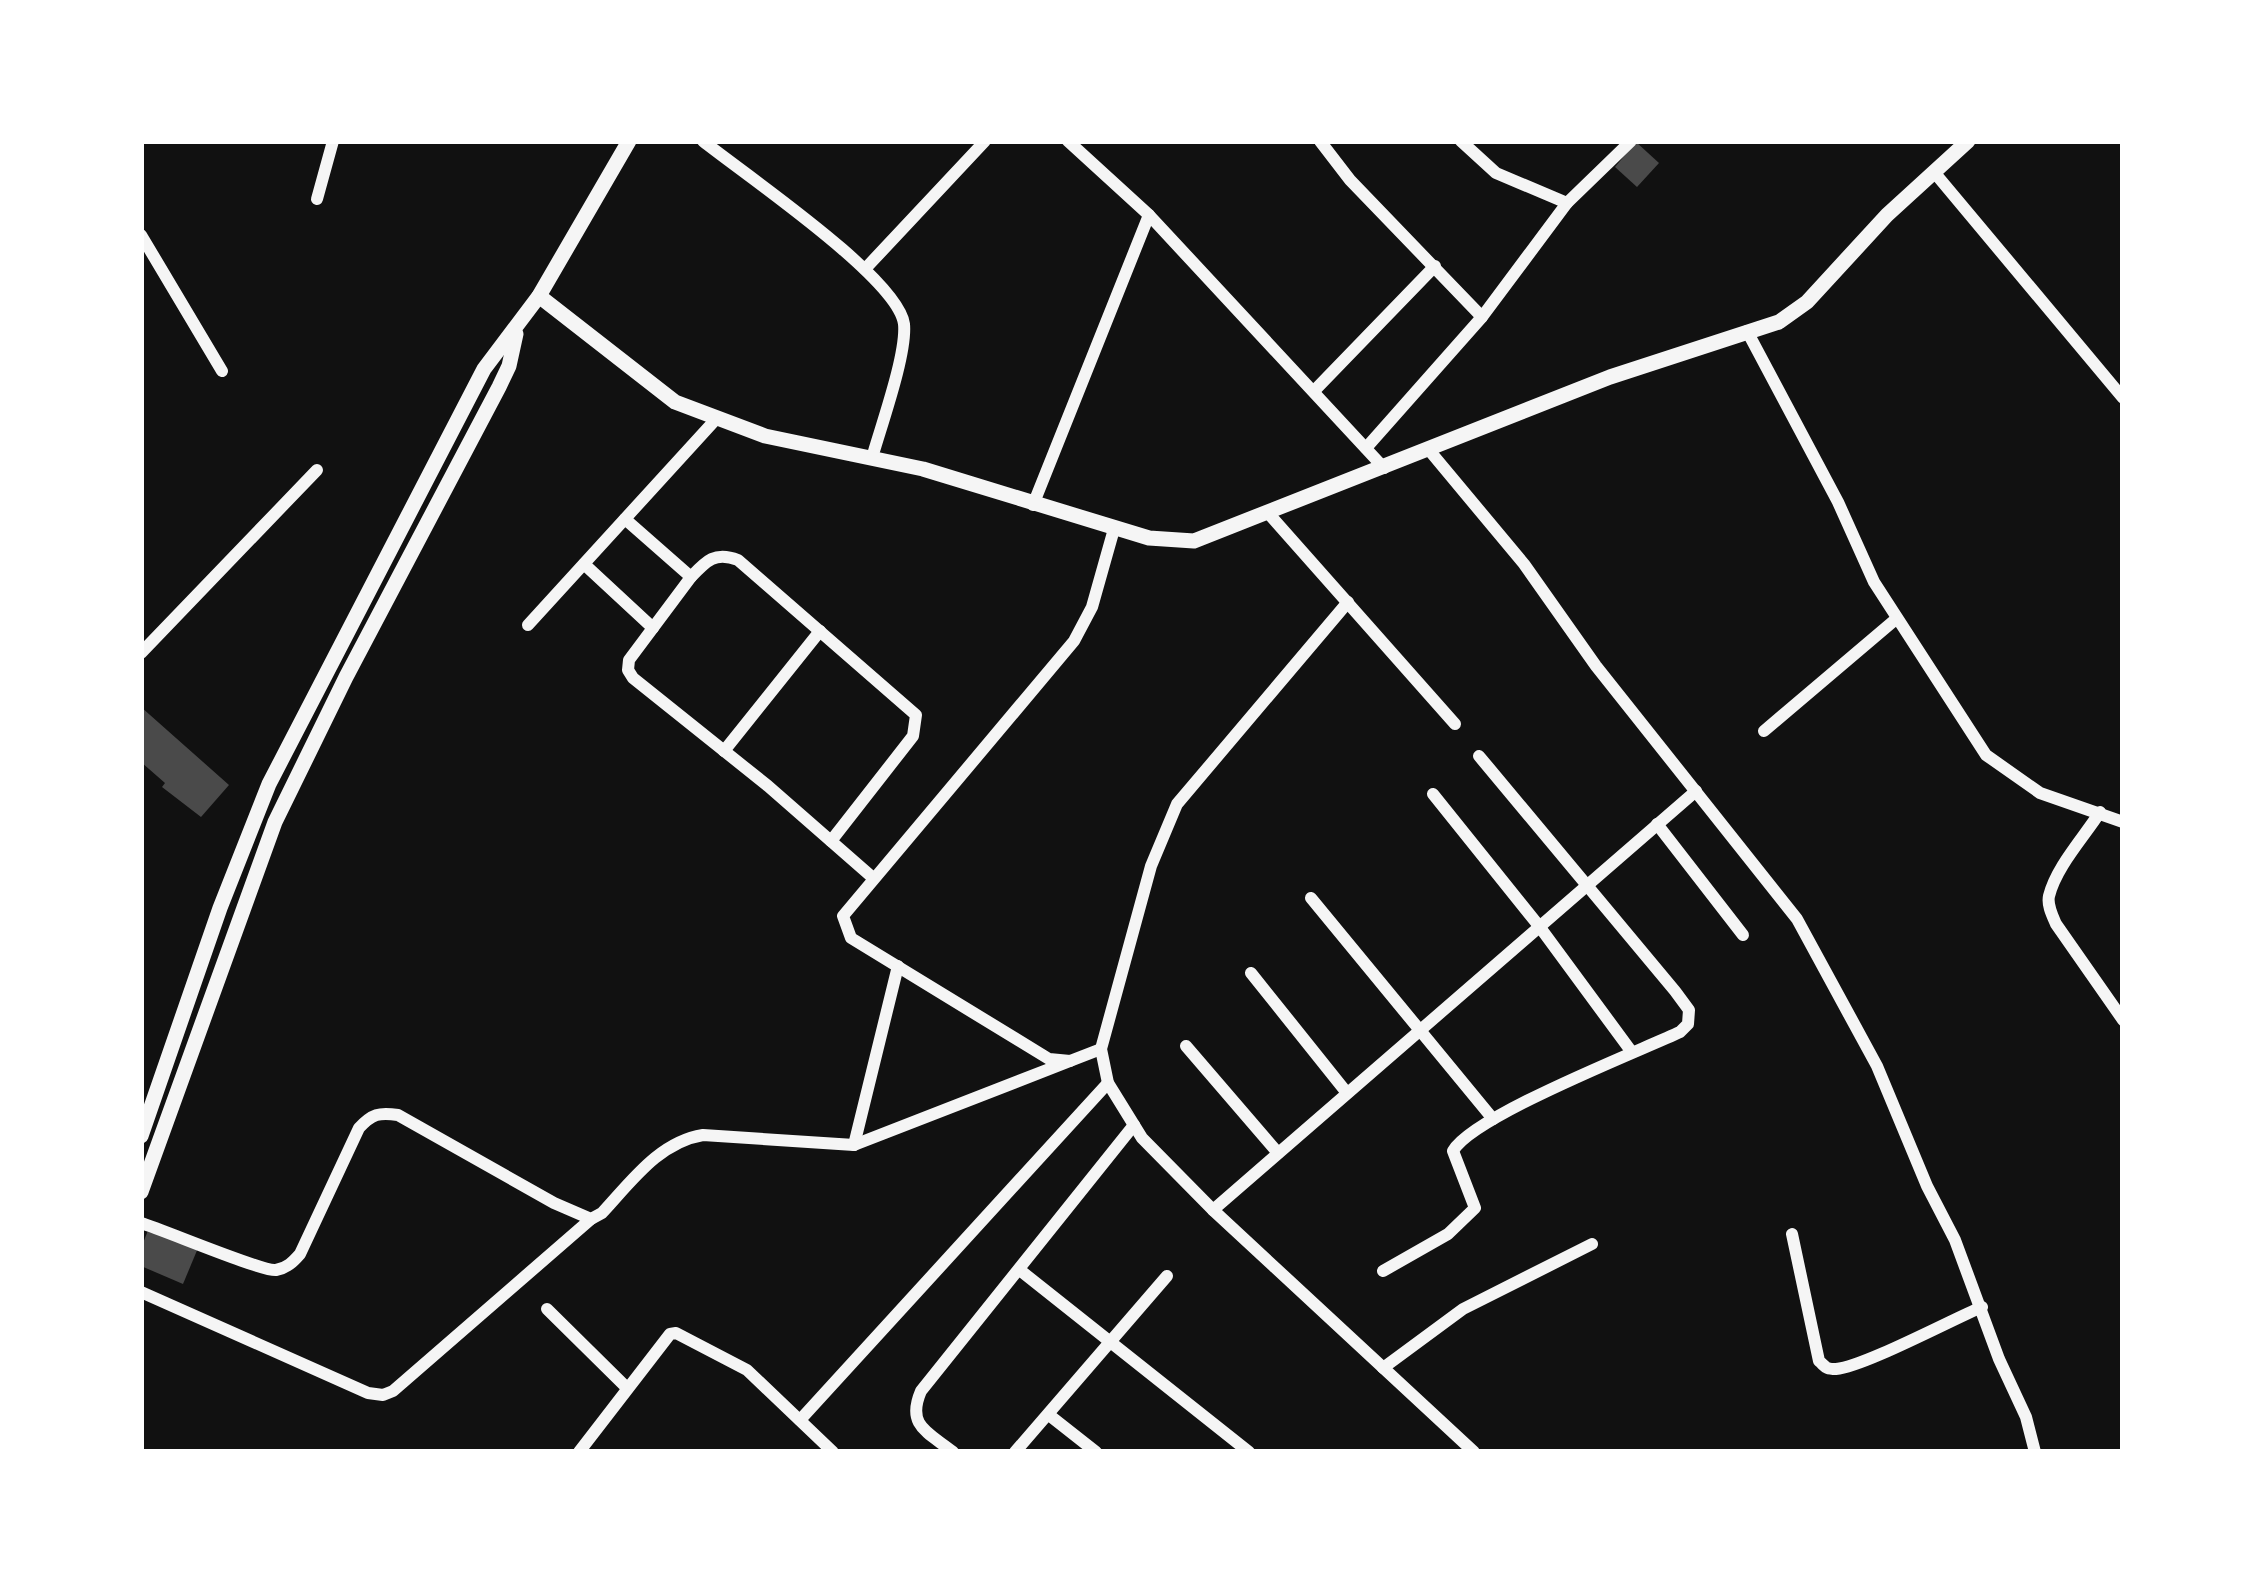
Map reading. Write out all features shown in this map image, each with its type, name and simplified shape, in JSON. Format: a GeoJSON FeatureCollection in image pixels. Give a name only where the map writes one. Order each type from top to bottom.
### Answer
{"type":"FeatureCollection","features":[{"type":"Feature","properties":{"kind":"street"},"geometry":{"type":"LineString","coordinates":[[317,199],[333,141]]}},
{"type":"Feature","properties":{"kind":"street"},"geometry":{"type":"LineString","coordinates":[[141,1136],[268,784],[484,369],[516,331],[629,141]]}},
{"type":"Feature","properties":{"kind":"street"},"geometry":{"type":"LineString","coordinates":[[703,141],[865,268],[891,295],[904,327],[872,458]]}},
{"type":"Feature","properties":{"kind":"street"},"geometry":{"type":"LineString","coordinates":[[865,268],[985,141]]}},
{"type":"Feature","properties":{"kind":"street"},"geometry":{"type":"LineString","coordinates":[[1068,141],[1148,215],[1384,468]]}},
{"type":"Feature","properties":{"kind":"street"},"geometry":{"type":"LineString","coordinates":[[1320,141],[1350,179],[1482,317]]}},
{"type":"Feature","properties":{"kind":"street"},"geometry":{"type":"LineString","coordinates":[[1461,141],[1496,173],[1568,203]]}},
{"type":"Feature","properties":{"kind":"street"},"geometry":{"type":"LineString","coordinates":[[1366,448],[1482,317],[1568,203],[1631,141]]}},
{"type":"Feature","properties":{"kind":"street"},"geometry":{"type":"LineString","coordinates":[[538,296],[675,402],[765,436],[922,469],[1149,538],[1195,541],[1610,376],[1779,322],[1808,302],[1887,215],[1968,141]]}},
{"type":"Feature","properties":{"kind":"street"},"geometry":{"type":"LineString","coordinates":[[1934,172],[2123,398]]}},
{"type":"Feature","properties":{"kind":"street"},"geometry":{"type":"LineString","coordinates":[[1033,505],[1148,215]]}},
{"type":"Feature","properties":{"kind":"street"},"geometry":{"type":"LineString","coordinates":[[141,235],[222,371]]}},
{"type":"Feature","properties":{"kind":"street"},"geometry":{"type":"LineString","coordinates":[[1314,391],[1435,266]]}},
{"type":"Feature","properties":{"kind":"street"},"geometry":{"type":"LineString","coordinates":[[141,1192],[275,822],[500,387],[516,331]]}},
{"type":"Feature","properties":{"kind":"street"},"geometry":{"type":"LineString","coordinates":[[1747,332],[1896,619],[1986,755],[2040,793],[2123,822]]}},
{"type":"Feature","properties":{"kind":"street"},"geometry":{"type":"LineString","coordinates":[[528,625],[717,418]]}},
{"type":"Feature","properties":{"kind":"street"},"geometry":{"type":"LineString","coordinates":[[1430,450],[1524,564],[1596,666],[1797,919],[1877,1066],[1982,1307],[2035,1452]]}},
{"type":"Feature","properties":{"kind":"street"},"geometry":{"type":"LineString","coordinates":[[141,653],[317,470]]}},
{"type":"Feature","properties":{"kind":"street"},"geometry":{"type":"LineString","coordinates":[[1269,514],[1455,724]]}},
{"type":"Feature","properties":{"kind":"street"},"geometry":{"type":"LineString","coordinates":[[626,519],[691,577]]}},
{"type":"Feature","properties":{"kind":"street"},"geometry":{"type":"LineString","coordinates":[[1070,1061],[1049,1059],[851,938],[844,924],[845,909],[1074,641],[1092,607],[1114,529]]}},
{"type":"Feature","properties":{"kind":"street"},"geometry":{"type":"LineString","coordinates":[[831,841],[913,736],[917,723],[911,709],[738,560],[710,557],[628,660],[628,670],[872,877]]}},
{"type":"Feature","properties":{"kind":"street"},"geometry":{"type":"LineString","coordinates":[[584,564],[652,628]]}},
{"type":"Feature","properties":{"kind":"street"},"geometry":{"type":"LineString","coordinates":[[1348,602],[1177,804],[1151,866],[1101,1049],[1108,1084],[1134,1125],[1213,1210],[1474,1452]]}},
{"type":"Feature","properties":{"kind":"street"},"geometry":{"type":"LineString","coordinates":[[1764,731],[1896,619]]}},
{"type":"Feature","properties":{"kind":"street"},"geometry":{"type":"LineString","coordinates":[[724,751],[820,631]]}},
{"type":"Feature","properties":{"kind":"street"},"geometry":{"type":"LineString","coordinates":[[1383,1271],[1467,1219],[1474,1208],[1454,1151],[1459,1142],[1493,1119],[1680,1032],[1688,1024],[1688,1010],[1479,756]]}},
{"type":"Feature","properties":{"kind":"street"},"geometry":{"type":"LineString","coordinates":[[1213,1210],[1696,791]]}},
{"type":"Feature","properties":{"kind":"street"},"geometry":{"type":"LineString","coordinates":[[1433,794],[1539,926],[1631,1052]]}},
{"type":"Feature","properties":{"kind":"street"},"geometry":{"type":"LineString","coordinates":[[2100,812],[2059,877],[2048,898],[2049,908],[2123,1020]]}},
{"type":"Feature","properties":{"kind":"street"},"geometry":{"type":"LineString","coordinates":[[1657,824],[1743,934]]}},
{"type":"Feature","properties":{"kind":"street"},"geometry":{"type":"LineString","coordinates":[[1311,898],[1493,1119]]}},
{"type":"Feature","properties":{"kind":"street"},"geometry":{"type":"LineString","coordinates":[[854,1145],[898,966]]}},
{"type":"Feature","properties":{"kind":"street"},"geometry":{"type":"LineString","coordinates":[[1251,973],[1347,1093]]}},
{"type":"Feature","properties":{"kind":"street"},"geometry":{"type":"LineString","coordinates":[[1186,1046],[1278,1153]]}},
{"type":"Feature","properties":{"kind":"street"},"geometry":{"type":"LineString","coordinates":[[141,1292],[368,1394],[383,1395],[602,1213],[658,1155],[686,1138],[703,1135],[854,1145],[1101,1049]]}},
{"type":"Feature","properties":{"kind":"street"},"geometry":{"type":"LineString","coordinates":[[800,1420],[1108,1084]]}},
{"type":"Feature","properties":{"kind":"street"},"geometry":{"type":"LineString","coordinates":[[141,1223],[197,1241],[256,1268],[273,1271],[291,1264],[300,1255],[358,1129],[381,1112],[398,1115],[591,1219]]}},
{"type":"Feature","properties":{"kind":"street"},"geometry":{"type":"LineString","coordinates":[[953,1452],[916,1420],[913,1409],[921,1391],[1134,1125]]}},
{"type":"Feature","properties":{"kind":"street"},"geometry":{"type":"LineString","coordinates":[[1792,1234],[1819,1361],[1825,1367],[1857,1362],[1982,1307]]}},
{"type":"Feature","properties":{"kind":"street"},"geometry":{"type":"LineString","coordinates":[[1383,1368],[1463,1309],[1592,1244]]}},
{"type":"Feature","properties":{"kind":"street"},"geometry":{"type":"LineString","coordinates":[[1021,1270],[1249,1452]]}},
{"type":"Feature","properties":{"kind":"street"},"geometry":{"type":"LineString","coordinates":[[1015,1452],[1166,1276]]}},
{"type":"Feature","properties":{"kind":"street"},"geometry":{"type":"LineString","coordinates":[[547,1309],[626,1387]]}},
{"type":"Feature","properties":{"kind":"street"},"geometry":{"type":"LineString","coordinates":[[579,1452],[626,1387],[670,1334],[676,1333],[747,1370],[833,1452]]}},
{"type":"Feature","properties":{"kind":"street"},"geometry":{"type":"LineString","coordinates":[[1049,1414],[1096,1452]]}},
{"type":"Feature","properties":{"kind":"street"},"geometry":{"type":"LineString","coordinates":[[807,1452],[820,1438]]}},
{"type":"Feature","properties":{"kind":"building"},"geometry":{"type":"Polygon","coordinates":[[[1636,142],[1659,163],[1637,187],[1615,167],[1636,142]]]}},
{"type":"Feature","properties":{"kind":"building"},"geometry":{"type":"Polygon","coordinates":[[[141,707],[229,785],[201,817],[162,787],[165,783],[141,762],[141,707]]]}},
{"type":"Feature","properties":{"kind":"building"},"geometry":{"type":"Polygon","coordinates":[[[149,1228],[198,1248],[183,1284],[141,1266],[141,1248],[149,1228]]]}}]}
